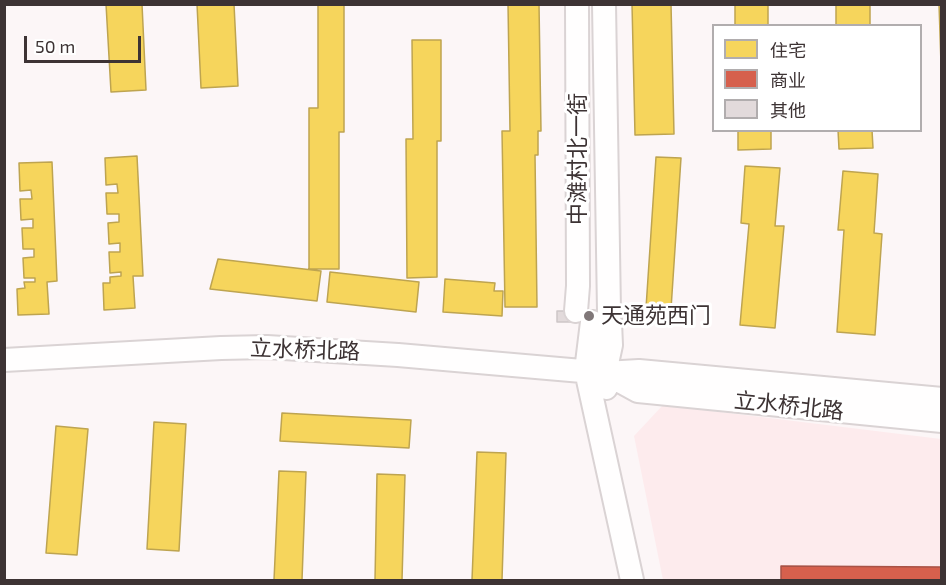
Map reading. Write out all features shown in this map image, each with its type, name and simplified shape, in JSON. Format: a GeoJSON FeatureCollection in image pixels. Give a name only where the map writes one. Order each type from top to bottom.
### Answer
{"type":"FeatureCollection","features":[{"type":"Feature","properties":{"kind":"street","name":"中滩村北一街"},"geometry":{"type":"LineString","coordinates":[[576,4],[578,286],[592,316],[611,345],[596,372],[632,580]]}},
{"type":"Feature","properties":{"kind":"street","name":"中滩村北一街"},"geometry":{"type":"LineString","coordinates":[[592,316],[604,4]]}},
{"type":"Feature","properties":{"kind":"street"},"geometry":{"type":"LineString","coordinates":[[592,316],[575,339],[596,372]]}},
{"type":"Feature","properties":{"kind":"street","name":"立水桥北路"},"geometry":{"type":"LineString","coordinates":[[4,360],[267,347],[398,355],[596,372],[639,371],[942,399]]}},
{"type":"Feature","properties":{"kind":"street","name":"中滩村北一街"},"geometry":{"type":"LineString","coordinates":[[596,372],[606,396],[643,580]]}},
{"type":"Feature","properties":{"kind":"street","name":"立水桥北路"},"geometry":{"type":"LineString","coordinates":[[596,372],[638,391],[942,421]]}},
{"type":"Feature","properties":{"kind":"shaded area"},"geometry":{"type":"Polygon","coordinates":[[[663,405],[941,439],[941,580],[663,580],[634,436],[663,405]]]}},
{"type":"Feature","properties":{"kind":"building: 住宅"},"geometry":{"type":"Polygon","coordinates":[[[106,4],[142,4],[146,90],[111,92],[106,4]]]}},
{"type":"Feature","properties":{"kind":"building: 住宅"},"geometry":{"type":"Polygon","coordinates":[[[197,4],[234,4],[238,86],[201,88],[197,4]]]}},
{"type":"Feature","properties":{"kind":"building: 住宅"},"geometry":{"type":"Polygon","coordinates":[[[318,4],[344,4],[344,132],[339,132],[339,269],[309,269],[309,108],[318,108],[318,4]]]}},
{"type":"Feature","properties":{"kind":"building: 住宅"},"geometry":{"type":"Polygon","coordinates":[[[508,4],[539,4],[541,131],[538,131],[538,155],[535,155],[537,307],[505,307],[502,131],[510,131],[508,4]]]}},
{"type":"Feature","properties":{"kind":"building: 住宅"},"geometry":{"type":"Polygon","coordinates":[[[632,4],[671,4],[674,134],[635,135],[632,4]]]}},
{"type":"Feature","properties":{"kind":"building: 住宅"},"geometry":{"type":"Polygon","coordinates":[[[735,4],[768,4],[768,24],[735,24],[735,4]]]}},
{"type":"Feature","properties":{"kind":"building: 住宅"},"geometry":{"type":"Polygon","coordinates":[[[836,4],[870,4],[870,24],[836,24],[836,4]]]}},
{"type":"Feature","properties":{"kind":"building: 住宅"},"geometry":{"type":"Polygon","coordinates":[[[939,4],[942,4],[942,94],[939,4]]]}},
{"type":"Feature","properties":{"kind":"building: 住宅"},"geometry":{"type":"Polygon","coordinates":[[[412,40],[441,40],[441,141],[437,141],[437,277],[407,278],[406,139],[413,139],[412,40]]]}},
{"type":"Feature","properties":{"kind":"building: 住宅"},"geometry":{"type":"Polygon","coordinates":[[[738,132],[771,132],[771,149],[738,150],[738,132]]]}},
{"type":"Feature","properties":{"kind":"building: 住宅"},"geometry":{"type":"Polygon","coordinates":[[[838,132],[872,132],[873,148],[839,149],[838,132]]]}},
{"type":"Feature","properties":{"kind":"building: 住宅"},"geometry":{"type":"Polygon","coordinates":[[[137,156],[143,276],[133,276],[135,308],[104,310],[103,283],[110,283],[110,277],[121,276],[121,272],[110,273],[109,252],[120,252],[120,243],[109,244],[108,223],[119,222],[119,214],[107,214],[106,193],[118,193],[117,184],[106,185],[105,158],[137,156]]]}},
{"type":"Feature","properties":{"kind":"building: 住宅"},"geometry":{"type":"Polygon","coordinates":[[[656,157],[681,158],[671,309],[646,308],[656,157]]]}},
{"type":"Feature","properties":{"kind":"building: 住宅"},"geometry":{"type":"Polygon","coordinates":[[[52,162],[57,281],[47,282],[49,314],[18,315],[17,289],[25,288],[24,282],[35,282],[35,278],[24,278],[23,258],[34,257],[34,249],[23,249],[22,228],[33,228],[33,219],[21,220],[20,199],[32,199],[31,190],[20,191],[19,163],[52,162]]]}},
{"type":"Feature","properties":{"kind":"building: 住宅"},"geometry":{"type":"Polygon","coordinates":[[[745,166],[780,168],[775,226],[784,226],[775,328],[740,325],[749,224],[741,223],[745,166]]]}},
{"type":"Feature","properties":{"kind":"building: 住宅"},"geometry":{"type":"Polygon","coordinates":[[[843,171],[878,174],[874,233],[882,234],[875,335],[837,332],[844,230],[838,230],[843,171]]]}},
{"type":"Feature","properties":{"kind":"building: 住宅"},"geometry":{"type":"Polygon","coordinates":[[[218,259],[321,271],[317,301],[210,289],[218,259]]]}},
{"type":"Feature","properties":{"kind":"building: 住宅"},"geometry":{"type":"Polygon","coordinates":[[[330,272],[419,282],[416,312],[327,302],[330,272]]]}},
{"type":"Feature","properties":{"kind":"building: 住宅"},"geometry":{"type":"Polygon","coordinates":[[[445,279],[495,283],[494,291],[503,291],[502,316],[443,312],[445,279]]]}},
{"type":"Feature","properties":{"kind":"building: 住宅"},"geometry":{"type":"Polygon","coordinates":[[[282,413],[411,420],[409,448],[280,441],[282,413]]]}},
{"type":"Feature","properties":{"kind":"building: 住宅"},"geometry":{"type":"Polygon","coordinates":[[[154,422],[186,424],[179,551],[147,549],[154,422]]]}},
{"type":"Feature","properties":{"kind":"building: 住宅"},"geometry":{"type":"Polygon","coordinates":[[[56,426],[88,429],[77,555],[46,553],[56,426]]]}},
{"type":"Feature","properties":{"kind":"building: 住宅"},"geometry":{"type":"Polygon","coordinates":[[[477,452],[506,453],[502,580],[472,580],[477,452]]]}},
{"type":"Feature","properties":{"kind":"building: 住宅"},"geometry":{"type":"Polygon","coordinates":[[[279,471],[306,472],[302,580],[274,580],[279,471]]]}},
{"type":"Feature","properties":{"kind":"building: 住宅"},"geometry":{"type":"Polygon","coordinates":[[[377,474],[405,475],[402,580],[375,580],[377,474]]]}},
{"type":"Feature","properties":{"kind":"building: 商业"},"geometry":{"type":"Polygon","coordinates":[[[781,566],[942,567],[942,580],[781,580],[781,566]]]}},
{"type":"Feature","properties":{"kind":"building: 其他","name":"天通苑西门"},"geometry":{"type":"Polygon","coordinates":[[[557,311],[622,311],[622,322],[557,322],[557,311]]]}},
{"type":"Feature","properties":{"kind":"place","name":"天通苑西门"},"geometry":{"type":"Point","coordinates":[589,316]}}]}
